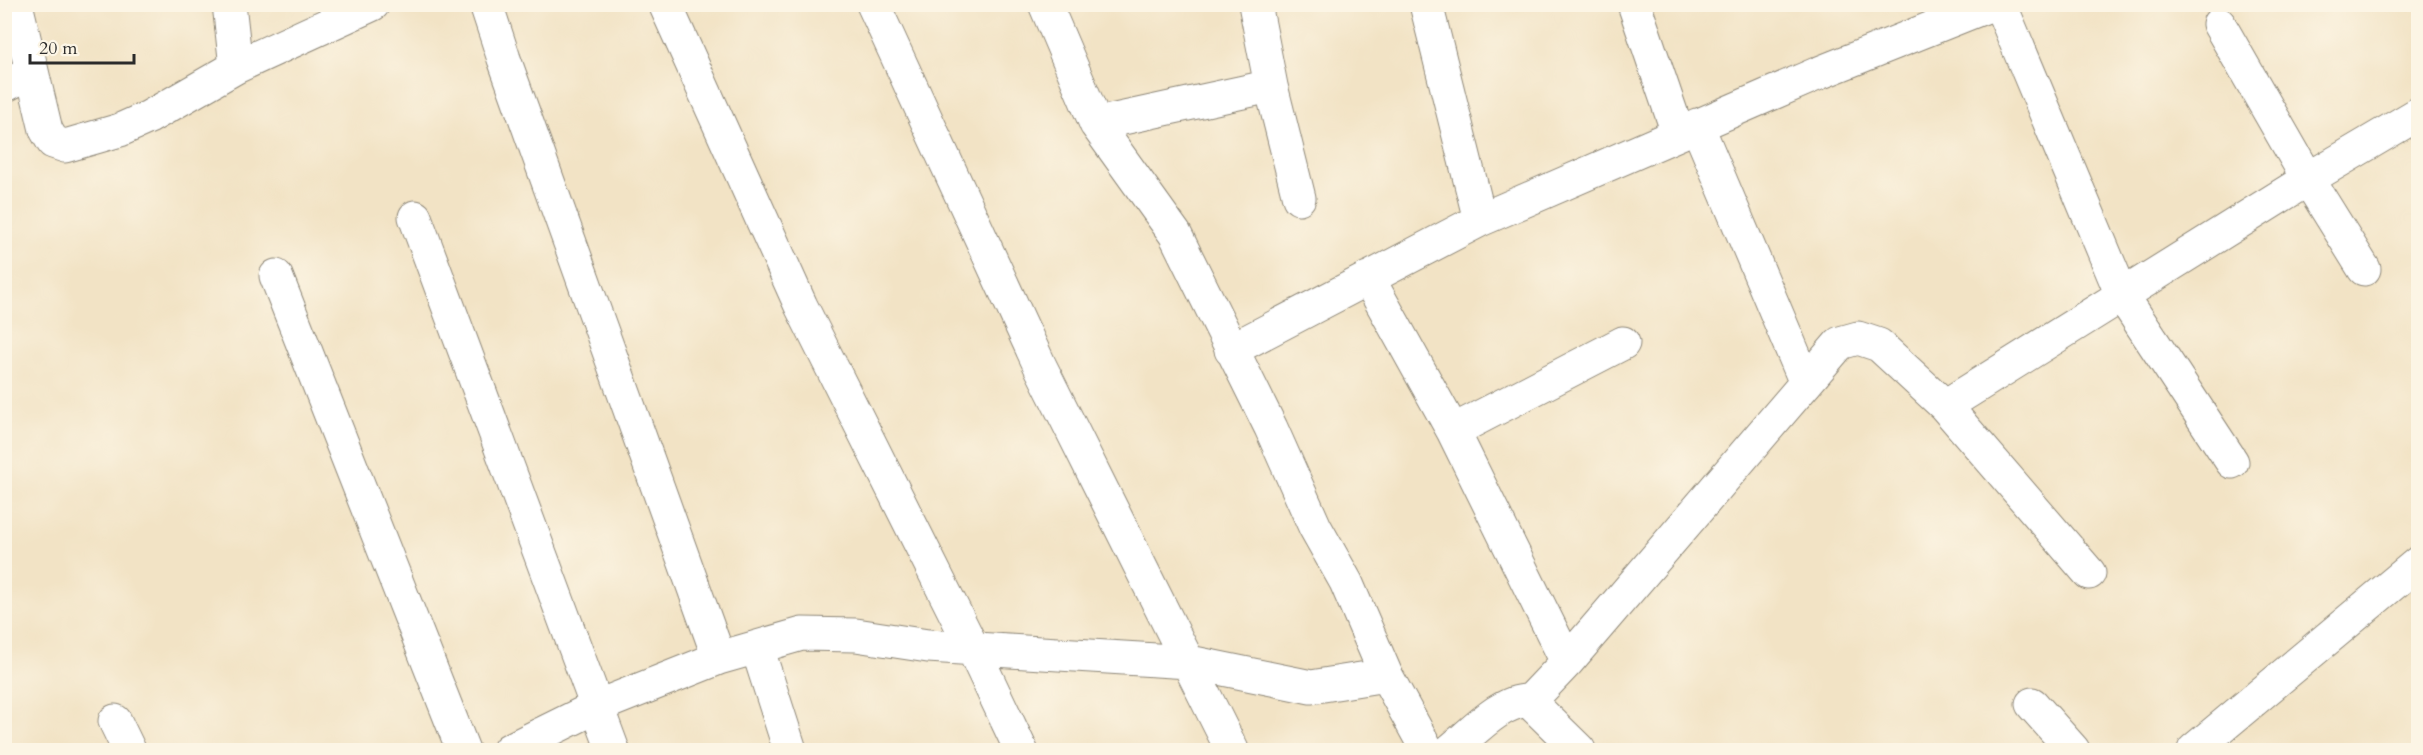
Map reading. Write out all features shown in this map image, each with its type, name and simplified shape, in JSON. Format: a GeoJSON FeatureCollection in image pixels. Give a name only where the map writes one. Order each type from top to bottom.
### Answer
{"type":"FeatureCollection","features":[{"type":"Feature","properties":{"kind":"street"},"geometry":{"type":"LineString","coordinates":[[16,4],[18,79],[53,142],[65,146],[120,130],[149,117],[236,66],[373,4]]}},
{"type":"Feature","properties":{"kind":"street"},"geometry":{"type":"LineString","coordinates":[[229,4],[236,66]]}},
{"type":"Feature","properties":{"kind":"street"},"geometry":{"type":"LineString","coordinates":[[486,4],[719,658]]}},
{"type":"Feature","properties":{"kind":"street"},"geometry":{"type":"LineString","coordinates":[[665,4],[801,306],[973,649],[1021,750]]}},
{"type":"Feature","properties":{"kind":"street"},"geometry":{"type":"LineString","coordinates":[[873,4],[1040,366],[1232,750]]}},
{"type":"Feature","properties":{"kind":"street"},"geometry":{"type":"LineString","coordinates":[[1045,4],[1096,124],[1175,234],[1271,428],[1315,527],[1346,582],[1386,675],[1427,750]]}},
{"type":"Feature","properties":{"kind":"street"},"geometry":{"type":"LineString","coordinates":[[1255,4],[1271,86],[1299,198]]}},
{"type":"Feature","properties":{"kind":"street"},"geometry":{"type":"LineString","coordinates":[[1426,4],[1480,220]]}},
{"type":"Feature","properties":{"kind":"street"},"geometry":{"type":"LineString","coordinates":[[1634,4],[1688,129],[1806,383]]}},
{"type":"Feature","properties":{"kind":"street"},"geometry":{"type":"LineString","coordinates":[[1231,350],[1480,220],[1819,73],[1929,16],[1992,4]]}},
{"type":"Feature","properties":{"kind":"street"},"geometry":{"type":"LineString","coordinates":[[2000,4],[2122,295],[2232,462]]}},
{"type":"Feature","properties":{"kind":"street"},"geometry":{"type":"LineString","coordinates":[[2219,24],[2308,179],[2364,269]]}},
{"type":"Feature","properties":{"kind":"street"},"geometry":{"type":"LineString","coordinates":[[1096,124],[1271,86]]}},
{"type":"Feature","properties":{"kind":"street"},"geometry":{"type":"LineString","coordinates":[[1945,406],[2308,179],[2418,114]]}},
{"type":"Feature","properties":{"kind":"street"},"geometry":{"type":"LineString","coordinates":[[415,217],[613,750]]}},
{"type":"Feature","properties":{"kind":"street"},"geometry":{"type":"LineString","coordinates":[[276,276],[463,750]]}},
{"type":"Feature","properties":{"kind":"street"},"geometry":{"type":"LineString","coordinates":[[1368,278],[1453,431],[1567,662]]}},
{"type":"Feature","properties":{"kind":"street"},"geometry":{"type":"LineString","coordinates":[[1529,702],[1567,662],[1840,343],[1858,338],[1879,345],[1945,406],[2089,573]]}},
{"type":"Feature","properties":{"kind":"street"},"geometry":{"type":"LineString","coordinates":[[1453,431],[1623,343]]}},
{"type":"Feature","properties":{"kind":"street"},"geometry":{"type":"LineString","coordinates":[[2194,750],[2418,563]]}},
{"type":"Feature","properties":{"kind":"street"},"geometry":{"type":"LineString","coordinates":[[509,750],[596,706],[719,658],[802,634],[856,635],[928,646],[1189,662],[1311,687],[1386,675]]}},
{"type":"Feature","properties":{"kind":"street"},"geometry":{"type":"LineString","coordinates":[[757,647],[790,750]]}},
{"type":"Feature","properties":{"kind":"street"},"geometry":{"type":"LineString","coordinates":[[1452,750],[1502,708],[1517,700],[1529,702],[1579,750]]}},
{"type":"Feature","properties":{"kind":"street"},"geometry":{"type":"LineString","coordinates":[[2032,704],[2073,750]]}},
{"type":"Feature","properties":{"kind":"street"},"geometry":{"type":"LineString","coordinates":[[115,721],[129,750]]}}]}
